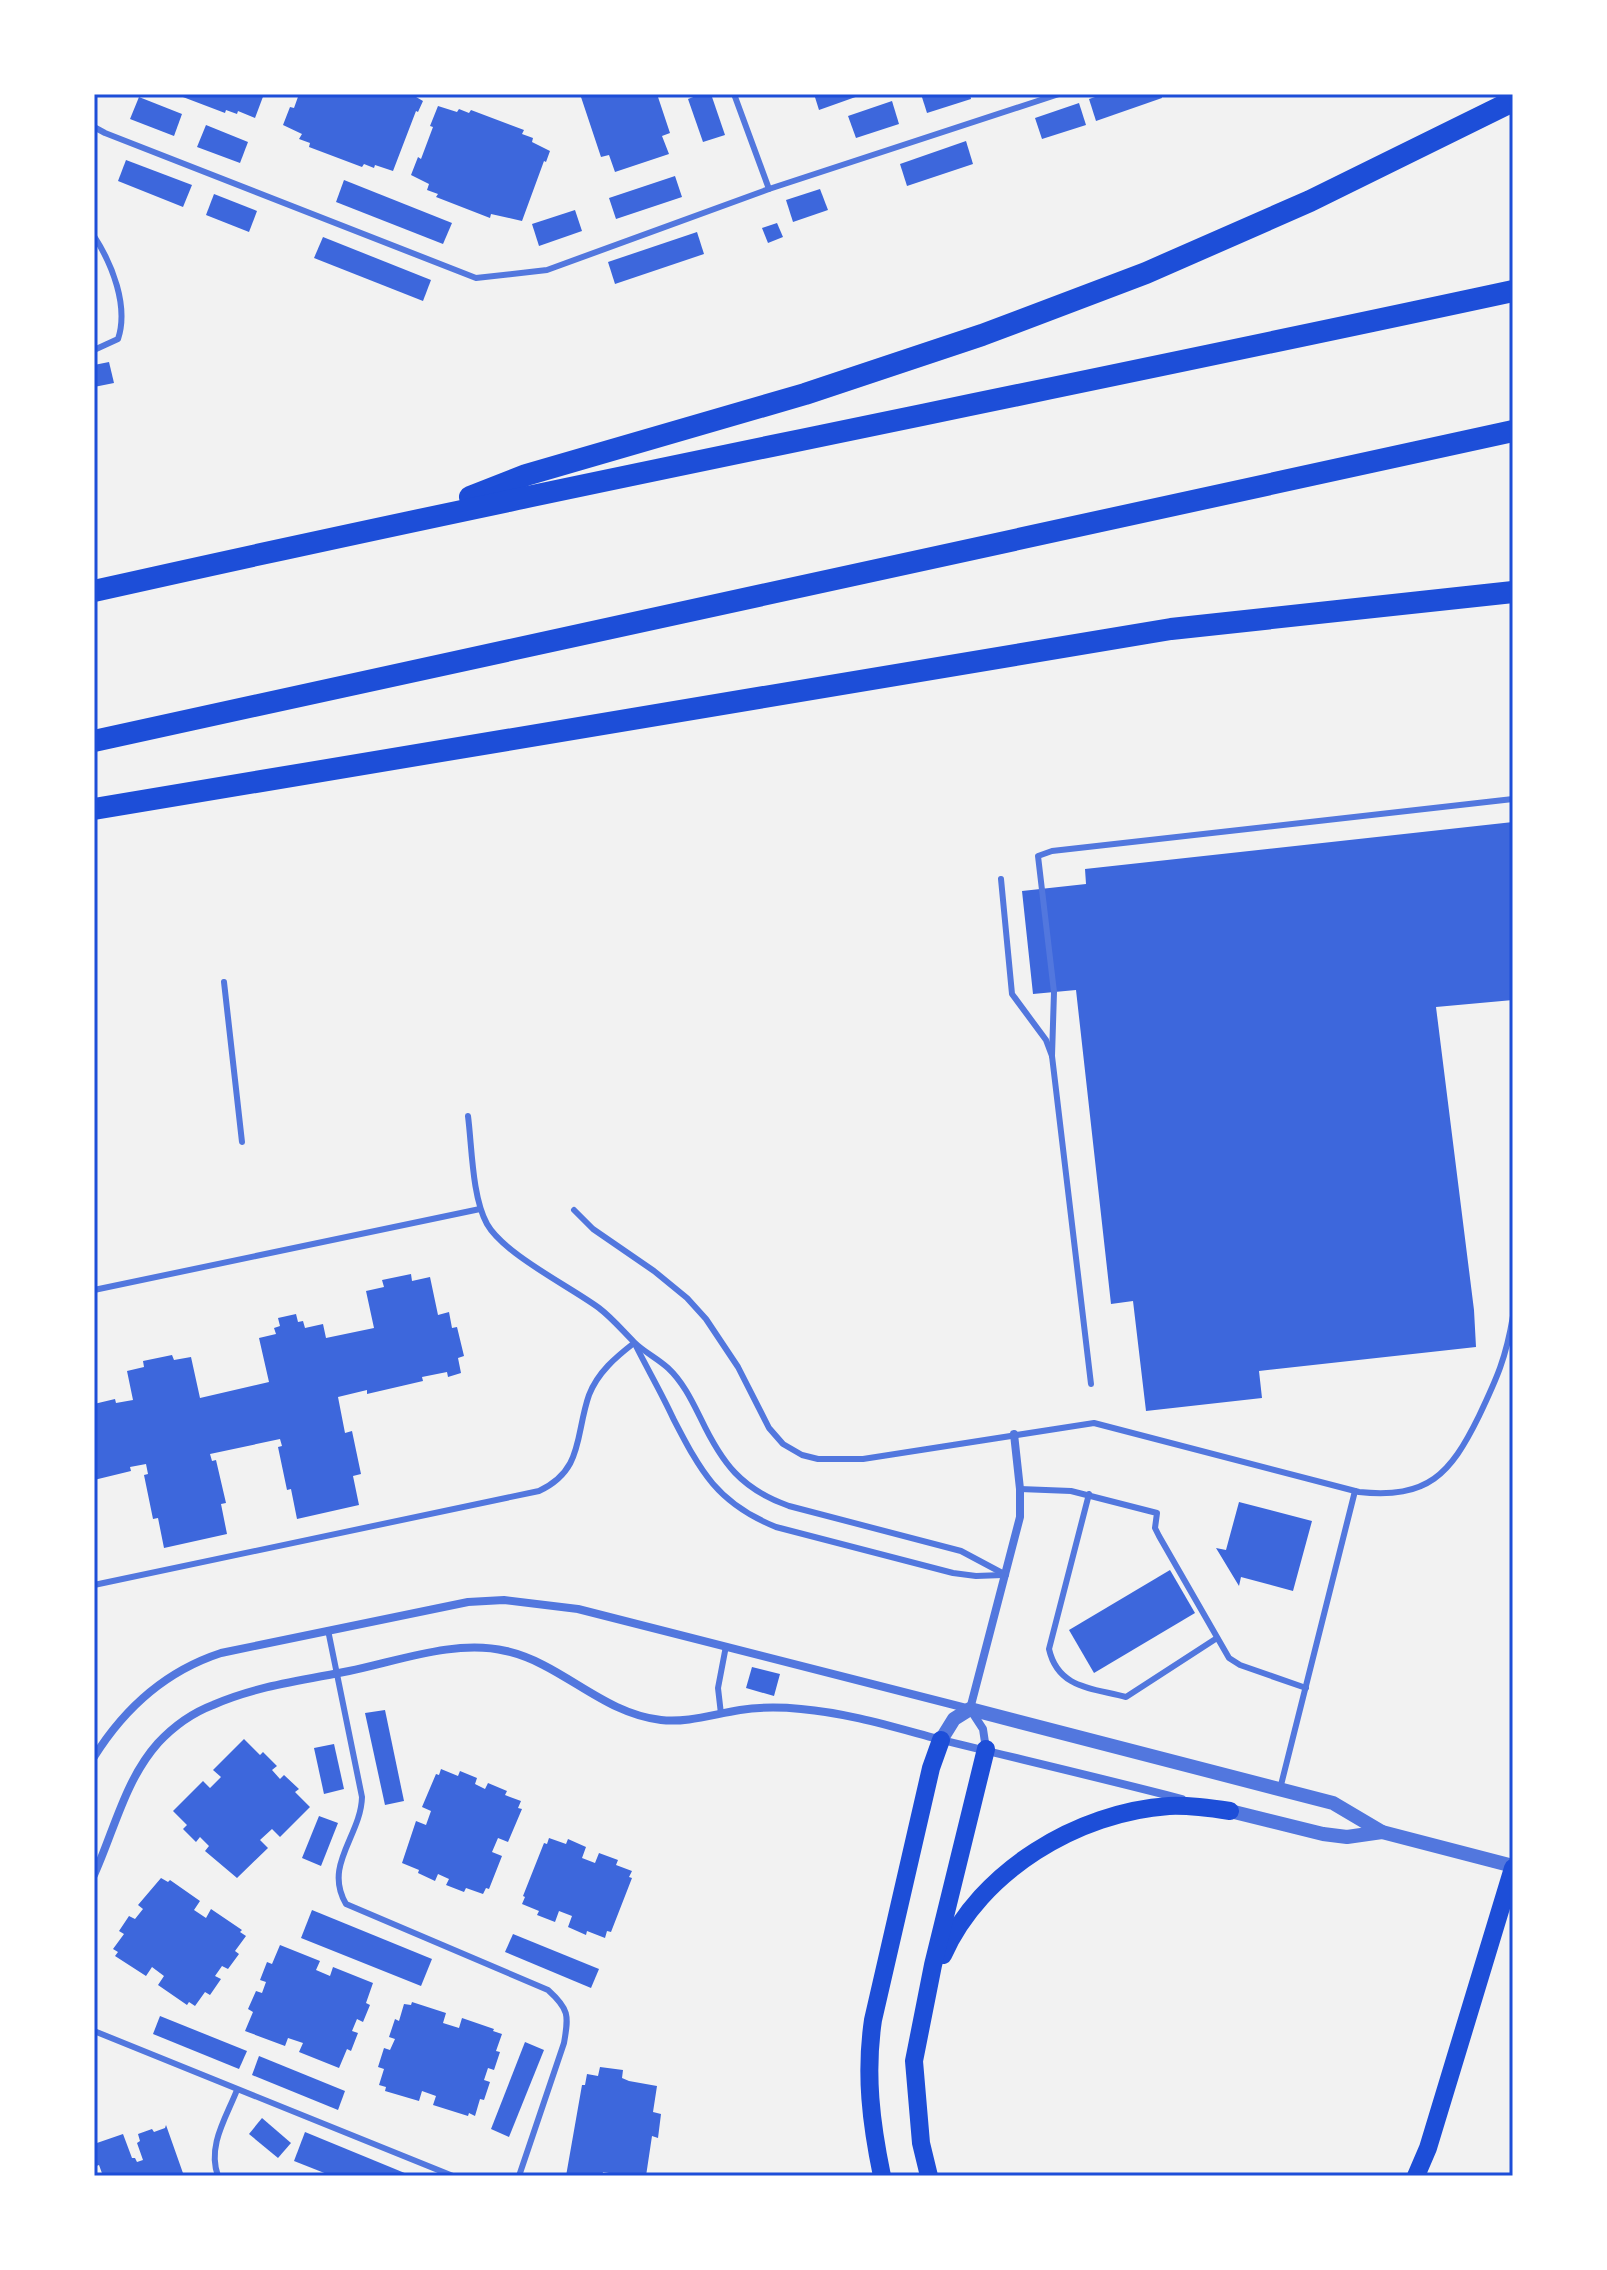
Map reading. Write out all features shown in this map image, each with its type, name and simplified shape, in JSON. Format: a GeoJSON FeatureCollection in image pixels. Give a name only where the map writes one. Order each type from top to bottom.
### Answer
{"type":"FeatureCollection","features":[{"type":"Feature","properties":{"kind":"highway"},"geometry":{"type":"LineString","coordinates":[[409,520],[526,475],[805,394],[997,330],[1146,273],[1310,201],[1513,101]]}},
{"type":"Feature","properties":{"kind":"highway"},"geometry":{"type":"LineString","coordinates":[[94,591],[409,520],[1186,362],[1513,291]]}},
{"type":"Feature","properties":{"kind":"highway"},"geometry":{"type":"LineString","coordinates":[[94,741],[1513,431]]}},
{"type":"Feature","properties":{"kind":"highway"},"geometry":{"type":"LineString","coordinates":[[94,809],[1171,629],[1513,592]]}},
{"type":"Feature","properties":{"kind":"main road"},"geometry":{"type":"LineString","coordinates":[[882,2176],[868,2094],[868,2056],[931,1768],[941,1740]]}},
{"type":"Feature","properties":{"kind":"main road"},"geometry":{"type":"LineString","coordinates":[[929,2176],[916,2105],[914,2061],[921,2018],[986,1749]]}},
{"type":"Feature","properties":{"kind":"main road"},"geometry":{"type":"LineString","coordinates":[[921,2018],[945,1952],[960,1923],[1000,1878],[1029,1856],[1062,1836],[1139,1810],[1170,1806],[1230,1811]]}},
{"type":"Feature","properties":{"kind":"main road"},"geometry":{"type":"LineString","coordinates":[[1416,2176],[1428,2148],[1513,1867]]}},
{"type":"Feature","properties":{"kind":"street"},"geometry":{"type":"LineString","coordinates":[[941,1740],[954,1719],[970,1709],[1020,1517],[1014,1434]]}},
{"type":"Feature","properties":{"kind":"street"},"geometry":{"type":"LineString","coordinates":[[94,1757],[127,1713],[177,1672],[221,1653],[437,1606],[504,1600],[578,1609],[1333,1803],[1382,1832],[1513,1867]]}},
{"type":"Feature","properties":{"kind":"street"},"geometry":{"type":"LineString","coordinates":[[94,1875],[141,1765],[159,1742],[182,1721],[235,1696],[443,1651],[475,1648],[502,1649],[547,1665],[600,1700],[642,1717],[688,1719],[765,1708],[800,1709],[859,1718],[1323,1834],[1347,1837],[1382,1832]]}},
{"type":"Feature","properties":{"kind":"street"},"geometry":{"type":"LineString","coordinates":[[970,1709],[983,1729],[986,1749]]}},
{"type":"Feature","properties":{"kind":"lane"},"geometry":{"type":"LineString","coordinates":[[734,94],[769,189]]}},
{"type":"Feature","properties":{"kind":"lane"},"geometry":{"type":"LineString","coordinates":[[94,127],[476,278],[547,270],[769,189],[1059,94]]}},
{"type":"Feature","properties":{"kind":"lane"},"geometry":{"type":"LineString","coordinates":[[94,236],[108,258],[121,316],[118,339],[94,350]]}},
{"type":"Feature","properties":{"kind":"lane"},"geometry":{"type":"LineString","coordinates":[[1091,1384],[1052,1056],[1054,992],[1038,856],[1052,851],[1513,799]]}},
{"type":"Feature","properties":{"kind":"lane"},"geometry":{"type":"LineString","coordinates":[[1001,879],[1012,994],[1046,1040],[1052,1056]]}},
{"type":"Feature","properties":{"kind":"lane"},"geometry":{"type":"LineString","coordinates":[[224,982],[242,1142]]}},
{"type":"Feature","properties":{"kind":"lane"},"geometry":{"type":"LineString","coordinates":[[468,1116],[480,1209],[488,1226],[500,1239],[618,1324],[634,1343],[697,1466],[734,1505],[776,1527],[953,1573],[1006,1575]]}},
{"type":"Feature","properties":{"kind":"lane"},"geometry":{"type":"LineString","coordinates":[[94,1290],[480,1209]]}},
{"type":"Feature","properties":{"kind":"lane"},"geometry":{"type":"LineString","coordinates":[[574,1210],[593,1229],[654,1271],[706,1319],[738,1367],[769,1428],[783,1444],[802,1455],[818,1459],[863,1459],[1078,1424],[1109,1425],[1355,1491],[1381,1494],[1402,1492],[1425,1484],[1455,1461],[1500,1373],[1513,1316]]}},
{"type":"Feature","properties":{"kind":"lane"},"geometry":{"type":"LineString","coordinates":[[634,1343],[680,1381],[720,1456],[749,1487],[765,1497],[961,1551],[1006,1575]]}},
{"type":"Feature","properties":{"kind":"lane"},"geometry":{"type":"LineString","coordinates":[[94,1585],[539,1491],[553,1485],[573,1460],[596,1380],[634,1343]]}},
{"type":"Feature","properties":{"kind":"lane"},"geometry":{"type":"LineString","coordinates":[[1020,1489],[1089,1494],[1157,1513],[1155,1528],[1229,1658],[1240,1665],[1306,1688]]}},
{"type":"Feature","properties":{"kind":"lane"},"geometry":{"type":"LineString","coordinates":[[1280,1789],[1355,1491]]}},
{"type":"Feature","properties":{"kind":"lane"},"geometry":{"type":"LineString","coordinates":[[1089,1494],[1049,1649],[1053,1665],[1062,1676],[1086,1687],[1126,1697],[1217,1638]]}},
{"type":"Feature","properties":{"kind":"lane"},"geometry":{"type":"LineString","coordinates":[[328,1630],[362,1797],[362,1810],[337,1877],[339,1892],[346,1904],[548,1990],[564,2005],[568,2020],[564,2043],[519,2176]]}},
{"type":"Feature","properties":{"kind":"lane"},"geometry":{"type":"LineString","coordinates":[[721,1714],[718,1688],[726,1646]]}},
{"type":"Feature","properties":{"kind":"lane"},"geometry":{"type":"LineString","coordinates":[[94,2031],[453,2176]]}},
{"type":"Feature","properties":{"kind":"lane"},"geometry":{"type":"LineString","coordinates":[[218,2176],[213,2161],[215,2144],[237,2090]]}},
{"type":"Feature","properties":{"kind":"building"},"geometry":{"type":"Polygon","coordinates":[[[175,94],[264,94],[255,118],[238,111],[237,114],[226,110],[225,113],[175,94]]]}},
{"type":"Feature","properties":{"kind":"building"},"geometry":{"type":"Polygon","coordinates":[[[299,94],[411,94],[423,101],[416,111],[393,171],[375,165],[374,168],[364,164],[362,167],[309,147],[310,143],[299,139],[302,134],[283,125],[299,94]]]}},
{"type":"Feature","properties":{"kind":"building"},"geometry":{"type":"Polygon","coordinates":[[[580,94],[657,94],[670,133],[662,136],[669,154],[615,172],[609,155],[601,157],[580,94]]]}},
{"type":"Feature","properties":{"kind":"building"},"geometry":{"type":"Polygon","coordinates":[[[711,94],[725,135],[703,142],[688,99],[711,94]]]}},
{"type":"Feature","properties":{"kind":"building"},"geometry":{"type":"Polygon","coordinates":[[[814,94],[864,94],[819,110],[814,94]]]}},
{"type":"Feature","properties":{"kind":"building"},"geometry":{"type":"Polygon","coordinates":[[[921,94],[970,94],[971,99],[927,113],[921,94]]]}},
{"type":"Feature","properties":{"kind":"building"},"geometry":{"type":"Polygon","coordinates":[[[1104,94],[1161,94],[1162,98],[1096,121],[1089,99],[1104,94]]]}},
{"type":"Feature","properties":{"kind":"building"},"geometry":{"type":"Polygon","coordinates":[[[139,97],[182,114],[174,136],[130,119],[139,97]]]}},
{"type":"Feature","properties":{"kind":"building"},"geometry":{"type":"Polygon","coordinates":[[[892,101],[899,124],[856,138],[848,116],[892,101]]]}},
{"type":"Feature","properties":{"kind":"building"},"geometry":{"type":"Polygon","coordinates":[[[1079,103],[1086,125],[1042,139],[1035,118],[1079,103]]]}},
{"type":"Feature","properties":{"kind":"building"},"geometry":{"type":"Polygon","coordinates":[[[438,106],[457,112],[459,109],[469,113],[471,110],[524,130],[522,134],[550,151],[522,221],[491,214],[490,218],[436,197],[438,194],[427,190],[429,184],[411,175],[418,157],[421,159],[438,106]]]}},
{"type":"Feature","properties":{"kind":"building"},"geometry":{"type":"Polygon","coordinates":[[[206,125],[248,142],[240,163],[197,147],[206,125]]]}},
{"type":"Feature","properties":{"kind":"building"},"geometry":{"type":"Polygon","coordinates":[[[966,141],[973,164],[907,186],[900,164],[966,141]]]}},
{"type":"Feature","properties":{"kind":"building"},"geometry":{"type":"Polygon","coordinates":[[[126,160],[192,185],[183,207],[118,181],[126,160]]]}},
{"type":"Feature","properties":{"kind":"building"},"geometry":{"type":"Polygon","coordinates":[[[675,176],[682,197],[616,219],[609,198],[675,176]]]}},
{"type":"Feature","properties":{"kind":"building"},"geometry":{"type":"Polygon","coordinates":[[[344,180],[452,223],[443,244],[336,202],[344,180]]]}},
{"type":"Feature","properties":{"kind":"building"},"geometry":{"type":"Polygon","coordinates":[[[820,189],[828,210],[793,222],[786,200],[820,189]]]}},
{"type":"Feature","properties":{"kind":"building"},"geometry":{"type":"Polygon","coordinates":[[[214,194],[257,211],[249,232],[206,215],[214,194]]]}},
{"type":"Feature","properties":{"kind":"building"},"geometry":{"type":"Polygon","coordinates":[[[575,210],[582,231],[539,246],[532,224],[575,210]]]}},
{"type":"Feature","properties":{"kind":"building"},"geometry":{"type":"Polygon","coordinates":[[[777,223],[783,237],[768,243],[762,228],[777,223]]]}},
{"type":"Feature","properties":{"kind":"building"},"geometry":{"type":"Polygon","coordinates":[[[697,232],[704,254],[615,284],[608,262],[697,232]]]}},
{"type":"Feature","properties":{"kind":"building"},"geometry":{"type":"Polygon","coordinates":[[[323,237],[431,280],[423,301],[314,258],[323,237]]]}},
{"type":"Feature","properties":{"kind":"building"},"geometry":{"type":"Polygon","coordinates":[[[109,362],[114,383],[94,387],[94,365],[109,362]]]}},
{"type":"Feature","properties":{"kind":"building"},"geometry":{"type":"Polygon","coordinates":[[[1513,822],[1513,1000],[1436,1007],[1476,1347],[1259,1371],[1262,1398],[1146,1411],[1133,1301],[1111,1304],[1076,990],[1033,994],[1022,891],[1086,884],[1085,869],[1513,822]]]}},
{"type":"Feature","properties":{"kind":"building"},"geometry":{"type":"Polygon","coordinates":[[[411,1274],[412,1281],[430,1277],[438,1315],[449,1312],[452,1328],[457,1327],[464,1356],[458,1358],[461,1373],[448,1377],[447,1372],[367,1394],[367,1390],[338,1397],[345,1433],[352,1431],[361,1474],[353,1476],[359,1505],[297,1519],[291,1489],[287,1490],[278,1447],[282,1446],[280,1439],[210,1454],[212,1461],[216,1460],[226,1503],[221,1504],[227,1534],[164,1548],[158,1518],[153,1519],[144,1475],[148,1474],[146,1464],[94,1480],[94,1404],[115,1399],[116,1403],[133,1400],[127,1371],[144,1367],[143,1361],[172,1355],[174,1360],[191,1357],[200,1398],[269,1382],[259,1338],[276,1334],[274,1328],[280,1326],[278,1318],[296,1314],[298,1322],[303,1321],[305,1328],[323,1324],[326,1338],[374,1328],[366,1291],[384,1287],[382,1280],[411,1274]]]}},
{"type":"Feature","properties":{"kind":"building"},"geometry":{"type":"Polygon","coordinates":[[[1239,1502],[1312,1521],[1293,1591],[1241,1577],[1239,1586],[1216,1548],[1226,1550],[1239,1502]]]}},
{"type":"Feature","properties":{"kind":"building"},"geometry":{"type":"Polygon","coordinates":[[[1170,1570],[1195,1613],[1094,1673],[1069,1630],[1170,1570]]]}},
{"type":"Feature","properties":{"kind":"building"},"geometry":{"type":"Polygon","coordinates":[[[752,1667],[780,1674],[774,1696],[746,1688],[752,1667]]]}},
{"type":"Feature","properties":{"kind":"building"},"geometry":{"type":"Polygon","coordinates":[[[385,1710],[404,1801],[385,1805],[365,1713],[385,1710]]]}},
{"type":"Feature","properties":{"kind":"building"},"geometry":{"type":"Polygon","coordinates":[[[244,1739],[277,1766],[272,1770],[280,1779],[284,1775],[299,1789],[295,1792],[310,1807],[280,1837],[272,1829],[260,1840],[268,1848],[237,1878],[205,1851],[209,1846],[200,1837],[196,1842],[183,1829],[187,1825],[173,1811],[203,1781],[210,1788],[221,1777],[213,1770],[244,1739]]]}},
{"type":"Feature","properties":{"kind":"building"},"geometry":{"type":"Polygon","coordinates":[[[334,1744],[344,1789],[324,1794],[314,1748],[334,1744]]]}},
{"type":"Feature","properties":{"kind":"building"},"geometry":{"type":"Polygon","coordinates":[[[441,1769],[458,1776],[460,1771],[477,1778],[475,1784],[485,1789],[488,1783],[521,1801],[518,1808],[522,1809],[508,1842],[498,1838],[492,1852],[502,1856],[489,1889],[486,1888],[483,1894],[466,1888],[464,1892],[446,1885],[449,1879],[438,1874],[435,1881],[402,1863],[416,1821],[426,1825],[431,1811],[422,1807],[441,1769]]]}},
{"type":"Feature","properties":{"kind":"building"},"geometry":{"type":"Polygon","coordinates":[[[319,1816],[338,1823],[321,1866],[302,1858],[319,1816]]]}},
{"type":"Feature","properties":{"kind":"building"},"geometry":{"type":"Polygon","coordinates":[[[549,1838],[566,1844],[568,1839],[586,1847],[582,1858],[595,1863],[599,1853],[618,1860],[616,1865],[632,1871],[611,1932],[607,1931],[605,1938],[587,1931],[586,1935],[568,1927],[572,1916],[559,1911],[555,1922],[537,1915],[539,1911],[522,1904],[544,1843],[547,1844],[549,1838]]]}},
{"type":"Feature","properties":{"kind":"building"},"geometry":{"type":"Polygon","coordinates":[[[161,1878],[170,1880],[200,1901],[194,1910],[206,1918],[211,1909],[246,1936],[235,1951],[239,1954],[228,1969],[222,1966],[215,1976],[221,1979],[210,1995],[205,1992],[195,2006],[189,2002],[187,2005],[158,1985],[164,1976],[152,1967],[146,1976],[115,1956],[118,1952],[113,1949],[124,1934],[119,1931],[129,1916],[135,1919],[143,1909],[138,1905],[161,1878]]]}},
{"type":"Feature","properties":{"kind":"building"},"geometry":{"type":"Polygon","coordinates":[[[312,1910],[432,1959],[421,1986],[301,1938],[312,1910]]]}},
{"type":"Feature","properties":{"kind":"building"},"geometry":{"type":"Polygon","coordinates":[[[513,1934],[599,1969],[591,1988],[505,1952],[513,1934]]]}},
{"type":"Feature","properties":{"kind":"building"},"geometry":{"type":"Polygon","coordinates":[[[280,1945],[320,1961],[316,1970],[330,1976],[333,1967],[373,1983],[366,2003],[370,2005],[363,2022],[357,2019],[352,2031],[358,2033],[351,2051],[347,2049],[339,2068],[299,2052],[303,2043],[288,2038],[285,2046],[245,2031],[253,2012],[248,2009],[256,1991],[262,1993],[266,1982],[260,1980],[267,1962],[272,1964],[280,1945]]]}},
{"type":"Feature","properties":{"kind":"building"},"geometry":{"type":"Polygon","coordinates":[[[412,2002],[446,2013],[443,2023],[459,2028],[462,2018],[502,2034],[496,2051],[500,2052],[494,2070],[488,2068],[484,2080],[490,2082],[475,2116],[433,2105],[436,2096],[422,2091],[419,2101],[385,2091],[386,2087],[379,2085],[384,2069],[378,2067],[384,2048],[390,2050],[395,2039],[389,2037],[395,2019],[399,2021],[404,2004],[411,2005],[412,2002]]]}},
{"type":"Feature","properties":{"kind":"building"},"geometry":{"type":"Polygon","coordinates":[[[160,2016],[247,2051],[239,2069],[153,2034],[160,2016]]]}},
{"type":"Feature","properties":{"kind":"building"},"geometry":{"type":"Polygon","coordinates":[[[525,2042],[544,2050],[509,2137],[491,2129],[525,2042]]]}},
{"type":"Feature","properties":{"kind":"building"},"geometry":{"type":"Polygon","coordinates":[[[259,2056],[345,2091],[338,2110],[252,2075],[259,2056]]]}},
{"type":"Feature","properties":{"kind":"building"},"geometry":{"type":"Polygon","coordinates":[[[600,2067],[623,2070],[622,2078],[657,2086],[653,2112],[661,2114],[658,2138],[652,2136],[646,2176],[609,2176],[609,2173],[603,2172],[602,2176],[566,2176],[582,2085],[585,2085],[587,2074],[598,2076],[600,2067]]]}},
{"type":"Feature","properties":{"kind":"building"},"geometry":{"type":"Polygon","coordinates":[[[262,2118],[291,2143],[278,2158],[249,2134],[262,2118]]]}},
{"type":"Feature","properties":{"kind":"building"},"geometry":{"type":"Polygon","coordinates":[[[166,2125],[184,2176],[103,2176],[99,2165],[94,2167],[94,2144],[123,2134],[132,2158],[137,2162],[143,2160],[137,2143],[140,2141],[138,2134],[152,2129],[154,2132],[166,2125]]]}},
{"type":"Feature","properties":{"kind":"building"},"geometry":{"type":"Polygon","coordinates":[[[305,2132],[412,2176],[332,2176],[294,2161],[305,2132]]]}}]}
